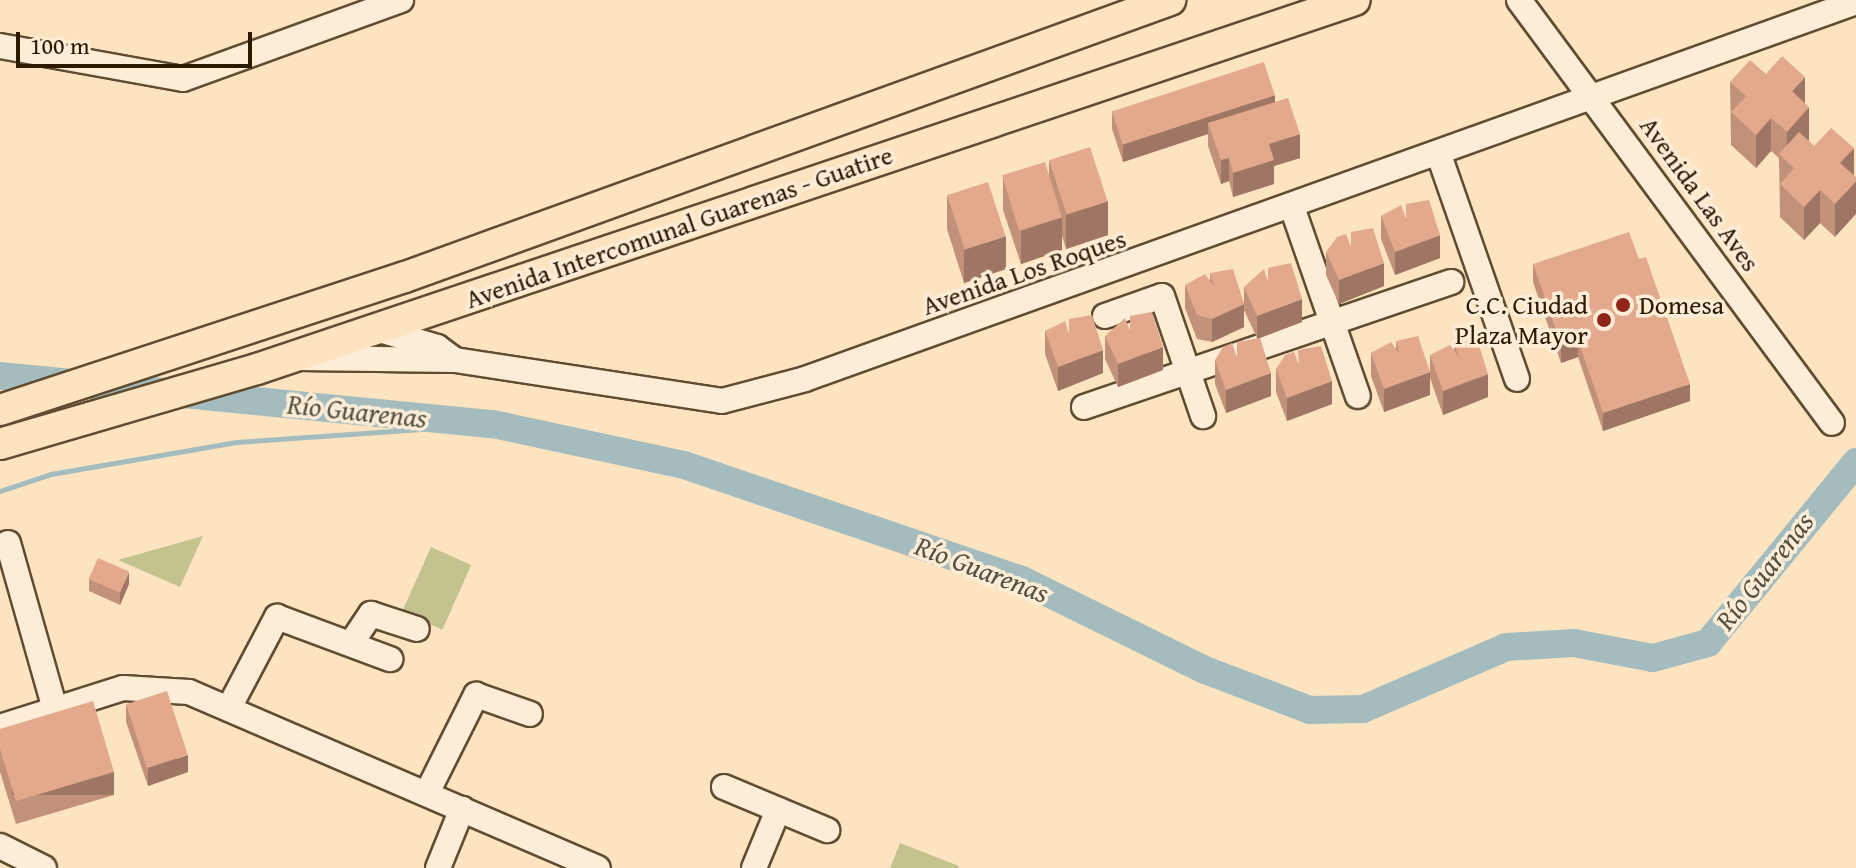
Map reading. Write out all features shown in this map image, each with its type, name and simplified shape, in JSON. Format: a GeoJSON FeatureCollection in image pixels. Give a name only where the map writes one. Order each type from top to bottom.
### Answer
{"type":"FeatureCollection","features":[{"type":"Feature","properties":{"kind":"main road","name":"Avenida Intercomunal Guarenas - Guatire"},"geometry":{"type":"LineString","coordinates":[[0,410],[156,363],[1170,0]]}},
{"type":"Feature","properties":{"kind":"main road","name":"Avenida Intercomunal Guarenas - Guatire"},"geometry":{"type":"LineString","coordinates":[[0,444],[257,369],[1355,0]]}},
{"type":"Feature","properties":{"kind":"street"},"geometry":{"type":"LineString","coordinates":[[0,46],[183,79],[401,0]]}},
{"type":"Feature","properties":{"kind":"street","name":"Avenida Las Aves"},"geometry":{"type":"LineString","coordinates":[[1519,0],[1597,99],[1832,423]]}},
{"type":"Feature","properties":{"kind":"street","name":"Avenida Los Roques"},"geometry":{"type":"LineString","coordinates":[[288,358],[455,360],[722,401],[1292,207],[1597,99],[1856,2]]}},
{"type":"Feature","properties":{"kind":"street"},"geometry":{"type":"LineString","coordinates":[[1439,155],[1517,379]]}},
{"type":"Feature","properties":{"kind":"street"},"geometry":{"type":"LineString","coordinates":[[1292,207],[1358,396]]}},
{"type":"Feature","properties":{"kind":"street"},"geometry":{"type":"LineString","coordinates":[[1084,407],[1451,282]]}},
{"type":"Feature","properties":{"kind":"street"},"geometry":{"type":"LineString","coordinates":[[1105,316],[1162,296],[1203,416]]}},
{"type":"Feature","properties":{"kind":"street","name":"Avenida Los Roques"},"geometry":{"type":"LineString","coordinates":[[376,329],[437,347],[455,360]]}},
{"type":"Feature","properties":{"kind":"street"},"geometry":{"type":"LineString","coordinates":[[8,543],[55,709]]}},
{"type":"Feature","properties":{"kind":"street"},"geometry":{"type":"LineString","coordinates":[[352,642],[371,614],[417,629]]}},
{"type":"Feature","properties":{"kind":"street"},"geometry":{"type":"LineString","coordinates":[[230,706],[277,617],[352,642],[390,659]]}},
{"type":"Feature","properties":{"kind":"street"},"geometry":{"type":"LineString","coordinates":[[0,727],[143,685],[230,706],[598,868]]}},
{"type":"Feature","properties":{"kind":"street"},"geometry":{"type":"LineString","coordinates":[[427,793],[476,695],[530,714]]}},
{"type":"Feature","properties":{"kind":"street"},"geometry":{"type":"LineString","coordinates":[[724,787],[827,830]]}},
{"type":"Feature","properties":{"kind":"street"},"geometry":{"type":"LineString","coordinates":[[438,868],[462,809]]}},
{"type":"Feature","properties":{"kind":"street"},"geometry":{"type":"LineString","coordinates":[[754,868],[778,810]]}},
{"type":"Feature","properties":{"kind":"street"},"geometry":{"type":"LineString","coordinates":[[0,846],[44,868]]}},
{"type":"Feature","properties":{"kind":"shaded area"},"geometry":{"type":"Polygon","coordinates":[[[203,536],[180,587],[118,560],[203,536]]]}},
{"type":"Feature","properties":{"kind":"shaded area"},"geometry":{"type":"Polygon","coordinates":[[[431,547],[471,565],[442,630],[402,612],[431,547]]]}},
{"type":"Feature","properties":{"kind":"shaded area"},"geometry":{"type":"Polygon","coordinates":[[[900,843],[959,866],[890,868],[900,843]]]}},
{"type":"Feature","properties":{"kind":"building"},"geometry":{"type":"Polygon","coordinates":[[[1782,56],[1805,77],[1792,91],[1809,107],[1787,132],[1771,118],[1756,135],[1731,112],[1746,96],[1730,82],[1750,60],[1766,74],[1782,56]]]}},
{"type":"Feature","properties":{"kind":"building"},"geometry":{"type":"Polygon","coordinates":[[[1264,62],[1275,95],[1123,145],[1112,111],[1264,62]]]}},
{"type":"Feature","properties":{"kind":"building"},"geometry":{"type":"Polygon","coordinates":[[[1288,98],[1300,134],[1269,144],[1274,160],[1233,173],[1229,158],[1221,160],[1208,123],[1288,98]]]}},
{"type":"Feature","properties":{"kind":"building"},"geometry":{"type":"Polygon","coordinates":[[[1831,128],[1854,148],[1840,163],[1856,177],[1856,181],[1835,204],[1820,190],[1804,207],[1780,184],[1794,168],[1779,154],[1799,132],[1814,146],[1831,128]]]}},
{"type":"Feature","properties":{"kind":"building"},"geometry":{"type":"Polygon","coordinates":[[[1090,147],[1108,201],[1067,214],[1049,160],[1090,147]]]}},
{"type":"Feature","properties":{"kind":"building"},"geometry":{"type":"Polygon","coordinates":[[[1045,162],[1062,217],[1019,231],[1002,175],[1045,162]]]}},
{"type":"Feature","properties":{"kind":"building"},"geometry":{"type":"Polygon","coordinates":[[[988,182],[1006,236],[965,249],[947,195],[988,182]]]}},
{"type":"Feature","properties":{"kind":"building"},"geometry":{"type":"Polygon","coordinates":[[[1429,200],[1440,235],[1395,252],[1381,216],[1401,205],[1406,219],[1406,204],[1429,200]]]}},
{"type":"Feature","properties":{"kind":"building"},"geometry":{"type":"Polygon","coordinates":[[[1373,228],[1384,263],[1339,280],[1326,252],[1337,237],[1346,234],[1351,247],[1351,232],[1373,228]]]}},
{"type":"Feature","properties":{"kind":"building","name":"C.C. Ciudad Plaza Mayor"},"geometry":{"type":"Polygon","coordinates":[[[1629,232],[1639,259],[1646,257],[1690,384],[1603,413],[1578,340],[1561,345],[1533,264],[1629,232]]]}},
{"type":"Feature","properties":{"kind":"building"},"geometry":{"type":"Polygon","coordinates":[[[1291,263],[1302,299],[1257,316],[1244,287],[1264,269],[1268,282],[1268,268],[1291,263]]]}},
{"type":"Feature","properties":{"kind":"building"},"geometry":{"type":"Polygon","coordinates":[[[1233,269],[1244,304],[1212,319],[1197,315],[1185,285],[1205,274],[1214,286],[1210,273],[1233,269]]]}},
{"type":"Feature","properties":{"kind":"building"},"geometry":{"type":"Polygon","coordinates":[[[1152,312],[1163,347],[1118,364],[1105,336],[1125,318],[1130,331],[1130,316],[1152,312]]]}},
{"type":"Feature","properties":{"kind":"building"},"geometry":{"type":"Polygon","coordinates":[[[1092,315],[1103,350],[1058,367],[1045,331],[1065,321],[1069,334],[1069,319],[1092,315]]]}},
{"type":"Feature","properties":{"kind":"building"},"geometry":{"type":"Polygon","coordinates":[[[1418,336],[1430,372],[1384,389],[1371,353],[1391,342],[1400,354],[1396,341],[1418,336]]]}},
{"type":"Feature","properties":{"kind":"building"},"geometry":{"type":"Polygon","coordinates":[[[1260,338],[1271,373],[1226,390],[1215,360],[1223,347],[1232,343],[1237,357],[1237,342],[1260,338]]]}},
{"type":"Feature","properties":{"kind":"building"},"geometry":{"type":"Polygon","coordinates":[[[1477,339],[1488,374],[1443,391],[1430,355],[1450,345],[1459,357],[1454,343],[1477,339]]]}},
{"type":"Feature","properties":{"kind":"building"},"geometry":{"type":"Polygon","coordinates":[[[1321,346],[1332,381],[1287,398],[1276,369],[1285,355],[1294,352],[1299,365],[1298,350],[1321,346]]]}},
{"type":"Feature","properties":{"kind":"building"},"geometry":{"type":"Polygon","coordinates":[[[98,558],[129,572],[120,593],[89,579],[98,558]]]}},
{"type":"Feature","properties":{"kind":"building"},"geometry":{"type":"Polygon","coordinates":[[[167,691],[188,755],[147,768],[126,704],[167,691]]]}},
{"type":"Feature","properties":{"kind":"building"},"geometry":{"type":"Polygon","coordinates":[[[93,701],[114,772],[16,801],[0,749],[0,729],[93,701]]]}},
{"type":"Feature","properties":{"kind":"waterway","name":"Río Guarenas"},"geometry":{"type":"LineString","coordinates":[[0,376],[493,424],[684,465],[1022,580],[1205,670],[1310,710],[1363,709],[1506,647],[1574,643],[1653,658],[1708,643],[1856,462]]}},
{"type":"Feature","properties":{"kind":"waterway"},"geometry":{"type":"LineString","coordinates":[[0,491],[51,474],[236,442],[493,424]]}},
{"type":"Feature","properties":{"kind":"place","name":"Domesa"},"geometry":{"type":"Point","coordinates":[1623,305]}},
{"type":"Feature","properties":{"kind":"place","name":"C.C. Ciudad Plaza Mayor"},"geometry":{"type":"Point","coordinates":[1604,320]}}]}
